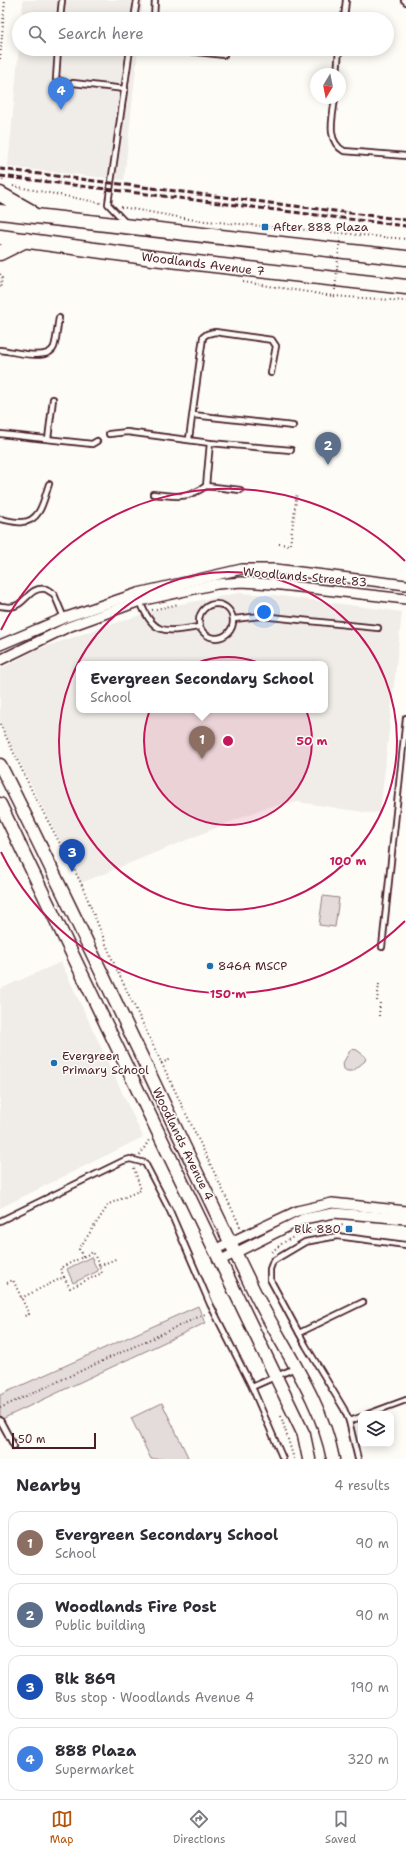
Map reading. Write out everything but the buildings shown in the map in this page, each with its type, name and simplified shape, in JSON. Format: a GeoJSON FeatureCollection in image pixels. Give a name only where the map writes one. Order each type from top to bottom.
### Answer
{"type":"FeatureCollection","features":[{"type":"Feature","properties":{"kind":"main road"},"geometry":{"type":"LineString","coordinates":[[3,190],[22,208],[44,217]]}},
{"type":"Feature","properties":{"kind":"main road"},"geometry":{"type":"LineString","coordinates":[[0,212],[129,225],[406,258]]}},
{"type":"Feature","properties":{"kind":"main road","name":"Woodlands Avenue 7"},"geometry":{"type":"LineString","coordinates":[[0,237],[161,259],[406,287]]}},
{"type":"Feature","properties":{"kind":"main road"},"geometry":{"type":"LineString","coordinates":[[0,253],[27,240]]}},
{"type":"Feature","properties":{"kind":"main road","name":"Woodlands Avenue 4"},"geometry":{"type":"LineString","coordinates":[[0,765],[249,1283],[317,1408],[333,1459]]}},
{"type":"Feature","properties":{"kind":"main road","name":"Woodlands Avenue 4"},"geometry":{"type":"LineString","coordinates":[[0,804],[304,1435],[308,1459]]}},
{"type":"Feature","properties":{"kind":"street","name":"Woodlands Street 83"},"geometry":{"type":"LineString","coordinates":[[0,645],[64,618],[242,569],[275,569],[406,585]]}},
{"type":"Feature","properties":{"kind":"street","name":"Woodlands Street 83"},"geometry":{"type":"LineString","coordinates":[[0,660],[68,627],[139,597],[217,584],[242,582],[272,584],[406,599]]}},
{"type":"Feature","properties":{"kind":"street"},"geometry":{"type":"LineString","coordinates":[[217,1256],[297,1211],[332,1203],[406,1212]]}},
{"type":"Feature","properties":{"kind":"street"},"geometry":{"type":"LineString","coordinates":[[233,1248],[303,1219],[334,1213],[406,1219]]}},
{"type":"Feature","properties":{"kind":"lane"},"geometry":{"type":"LineString","coordinates":[[61,12],[62,0]]}},
{"type":"Feature","properties":{"kind":"lane"},"geometry":{"type":"LineString","coordinates":[[135,12],[137,0]]}},
{"type":"Feature","properties":{"kind":"lane"},"geometry":{"type":"LineString","coordinates":[[154,12],[155,0]]}},
{"type":"Feature","properties":{"kind":"lane"},"geometry":{"type":"LineString","coordinates":[[345,12],[346,0]]}},
{"type":"Feature","properties":{"kind":"lane"},"geometry":{"type":"LineString","coordinates":[[58,56],[56,79],[66,83]]}},
{"type":"Feature","properties":{"kind":"lane"},"geometry":{"type":"LineString","coordinates":[[129,56],[108,204],[129,225]]}},
{"type":"Feature","properties":{"kind":"lane"},"geometry":{"type":"LineString","coordinates":[[337,68],[338,56]]}},
{"type":"Feature","properties":{"kind":"lane"},"geometry":{"type":"LineString","coordinates":[[73,83],[125,89]]}},
{"type":"Feature","properties":{"kind":"lane"},"geometry":{"type":"LineString","coordinates":[[334,104],[331,136],[337,147],[344,151],[406,156]]}},
{"type":"Feature","properties":{"kind":"lane"},"geometry":{"type":"LineString","coordinates":[[0,350],[42,355],[49,353],[54,348],[59,318]]}},
{"type":"Feature","properties":{"kind":"lane"},"geometry":{"type":"LineString","coordinates":[[189,439],[203,337],[207,334],[215,332],[272,340],[276,346],[271,373]]}},
{"type":"Feature","properties":{"kind":"lane"},"geometry":{"type":"LineString","coordinates":[[48,439],[53,399]]}},
{"type":"Feature","properties":{"kind":"lane"},"geometry":{"type":"LineString","coordinates":[[193,415],[293,426]]}},
{"type":"Feature","properties":{"kind":"lane"},"geometry":{"type":"LineString","coordinates":[[109,434],[127,432],[189,439],[210,443],[291,450]]}},
{"type":"Feature","properties":{"kind":"lane"},"geometry":{"type":"LineString","coordinates":[[0,434],[92,444],[98,441]]}},
{"type":"Feature","properties":{"kind":"lane"},"geometry":{"type":"LineString","coordinates":[[206,486],[210,443]]}},
{"type":"Feature","properties":{"kind":"lane"},"geometry":{"type":"LineString","coordinates":[[0,519],[23,523],[34,518],[41,511],[49,484]]}},
{"type":"Feature","properties":{"kind":"lane"},"geometry":{"type":"LineString","coordinates":[[153,494],[186,496],[195,494],[206,486],[240,490]]}},
{"type":"Feature","properties":{"kind":"lane"},"geometry":{"type":"LineString","coordinates":[[272,584],[275,569]]}},
{"type":"Feature","properties":{"kind":"lane"},"geometry":{"type":"LineString","coordinates":[[0,606],[14,606],[20,604],[36,589],[46,588],[54,594],[68,627]]}},
{"type":"Feature","properties":{"kind":"lane"},"geometry":{"type":"LineString","coordinates":[[139,597],[144,612],[152,624],[168,631],[200,627]]}},
{"type":"Feature","properties":{"kind":"lane"},"geometry":{"type":"LineString","coordinates":[[213,604],[218,604],[229,609],[234,620],[231,630],[223,637],[212,638],[207,636],[200,627],[200,616],[207,607],[213,604]]}},
{"type":"Feature","properties":{"kind":"lane"},"geometry":{"type":"LineString","coordinates":[[234,620],[261,616],[378,628]]}},
{"type":"Feature","properties":{"kind":"lane"},"geometry":{"type":"LineString","coordinates":[[382,947],[406,718]]}},
{"type":"Feature","properties":{"kind":"lane"},"geometry":{"type":"LineString","coordinates":[[0,1221],[123,1161],[130,1159],[145,1163],[170,1211],[213,1310],[252,1387],[283,1459]]}},
{"type":"Feature","properties":{"kind":"lane"},"geometry":{"type":"LineString","coordinates":[[358,1459],[349,1421],[344,1409],[299,1333],[270,1279],[270,1269],[273,1261],[305,1242],[337,1236],[406,1245]]}},
{"type":"Feature","properties":{"kind":"lane"},"geometry":{"type":"LineString","coordinates":[[299,1333],[363,1302]]}},
{"type":"Feature","properties":{"kind":"lane"},"geometry":{"type":"LineString","coordinates":[[252,1387],[295,1368]]}},
{"type":"Feature","properties":{"kind":"lane"},"geometry":{"type":"LineString","coordinates":[[376,1411],[406,1400]]}},
{"type":"Feature","properties":{"kind":"lane"},"geometry":{"type":"LineString","coordinates":[[349,1421],[358,1418]]}},
{"type":"Feature","properties":{"kind":"lane"},"geometry":{"type":"LineString","coordinates":[[0,1420],[14,1446]]}},
{"type":"Feature","properties":{"kind":"path"},"geometry":{"type":"LineString","coordinates":[[0,59],[5,0]]}},
{"type":"Feature","properties":{"kind":"path"},"geometry":{"type":"LineString","coordinates":[[0,176],[3,190]]}},
{"type":"Feature","properties":{"kind":"path"},"geometry":{"type":"LineString","coordinates":[[12,186],[195,220],[406,239]]}},
{"type":"Feature","properties":{"kind":"path"},"geometry":{"type":"LineString","coordinates":[[335,290],[340,238]]}},
{"type":"Feature","properties":{"kind":"path"},"geometry":{"type":"LineString","coordinates":[[0,274],[2,278],[0,289]]}},
{"type":"Feature","properties":{"kind":"path"},"geometry":{"type":"LineString","coordinates":[[278,544],[290,545],[297,493]]}},
{"type":"Feature","properties":{"kind":"path"},"geometry":{"type":"LineString","coordinates":[[144,612],[182,603]]}},
{"type":"Feature","properties":{"kind":"path"},"geometry":{"type":"LineString","coordinates":[[0,724],[33,793],[80,883],[115,966],[240,1226]]}},
{"type":"Feature","properties":{"kind":"path"},"geometry":{"type":"LineString","coordinates":[[379,984],[379,1016]]}},
{"type":"Feature","properties":{"kind":"path"},"geometry":{"type":"LineString","coordinates":[[147,1069],[172,1059]]}},
{"type":"Feature","properties":{"kind":"path"},"geometry":{"type":"LineString","coordinates":[[83,1257],[79,1249],[109,1204],[142,1190],[134,1170],[150,1138],[157,1132]]}},
{"type":"Feature","properties":{"kind":"path"},"geometry":{"type":"LineString","coordinates":[[269,1254],[280,1244],[295,1236],[319,1228],[352,1224]]}},
{"type":"Feature","properties":{"kind":"path"},"geometry":{"type":"LineString","coordinates":[[93,1252],[102,1273],[70,1288],[60,1268],[83,1257],[93,1252]]}},
{"type":"Feature","properties":{"kind":"path"},"geometry":{"type":"LineString","coordinates":[[100,1266],[118,1258]]}},
{"type":"Feature","properties":{"kind":"path"},"geometry":{"type":"LineString","coordinates":[[21,1298],[64,1276]]}},
{"type":"Feature","properties":{"kind":"path"},"geometry":{"type":"LineString","coordinates":[[8,1283],[13,1280],[29,1314],[22,1317]]}},
{"type":"Feature","properties":{"kind":"path"},"geometry":{"type":"LineString","coordinates":[[0,1408],[213,1310]]}},
{"type":"Feature","properties":{"kind":"shaded area"},"geometry":{"type":"Polygon","coordinates":[[[23,0],[143,0],[142,12],[22,12],[23,0]]]}},
{"type":"Feature","properties":{"kind":"shaded area"},"geometry":{"type":"Polygon","coordinates":[[[18,56],[137,56],[124,180],[8,167],[18,56]]]}},
{"type":"Feature","properties":{"kind":"shaded area"},"geometry":{"type":"Polygon","coordinates":[[[239,593],[273,595],[402,612],[380,812],[369,813],[299,802],[267,807],[81,883],[0,723],[0,669],[36,650],[166,607],[239,593]]]}},
{"type":"Feature","properties":{"kind":"shaded area"},"geometry":{"type":"Polygon","coordinates":[[[323,896],[339,898],[335,927],[319,925],[323,896]]]}},
{"type":"Feature","properties":{"kind":"shaded area","name":"Evergreen Primary School"},"geometry":{"type":"Polygon","coordinates":[[[61,962],[143,1137],[0,1208],[0,989],[61,962]]]}},
{"type":"Feature","properties":{"kind":"shaded area"},"geometry":{"type":"Polygon","coordinates":[[[351,1049],[357,1050],[366,1057],[365,1061],[353,1071],[347,1071],[344,1069],[343,1063],[351,1049]]]}},
{"type":"Feature","properties":{"kind":"shaded area"},"geometry":{"type":"Polygon","coordinates":[[[91,1257],[98,1271],[73,1283],[67,1269],[91,1257]]]}},
{"type":"Feature","properties":{"kind":"shaded area"},"geometry":{"type":"Polygon","coordinates":[[[198,1306],[205,1323],[0,1420],[0,1395],[198,1306]]]}},
{"type":"Feature","properties":{"kind":"shaded area"},"geometry":{"type":"Polygon","coordinates":[[[162,1403],[188,1457],[183,1459],[151,1459],[131,1418],[162,1403]]]}},
{"type":"Feature","properties":{"kind":"railway"},"geometry":{"type":"LineString","coordinates":[[0,169],[406,220]]}},
{"type":"Feature","properties":{"kind":"railway"},"geometry":{"type":"LineString","coordinates":[[0,176],[406,226]]}},
{"type":"Feature","properties":{"kind":"place","name":"888 Plaza"},"geometry":{"type":"Point","coordinates":[61,110]}},
{"type":"Feature","properties":{"kind":"place","name":"After 888 Plaza"},"geometry":{"type":"Point","coordinates":[265,227]}},
{"type":"Feature","properties":{"kind":"place","name":"Woodlands Fire Post"},"geometry":{"type":"Point","coordinates":[328,465]}},
{"type":"Feature","properties":{"kind":"place","name":"Evergreen Secondary School"},"geometry":{"type":"Point","coordinates":[202,759]}},
{"type":"Feature","properties":{"kind":"place","name":"Blk 869"},"geometry":{"type":"Point","coordinates":[72,872]}},
{"type":"Feature","properties":{"kind":"place","name":"846A MSCP"},"geometry":{"type":"Point","coordinates":[210,966]}},
{"type":"Feature","properties":{"kind":"place","name":"Evergreen Primary School"},"geometry":{"type":"Point","coordinates":[54,1063]}},
{"type":"Feature","properties":{"kind":"place","name":"Blk 880"},"geometry":{"type":"Point","coordinates":[349,1229]}}]}
